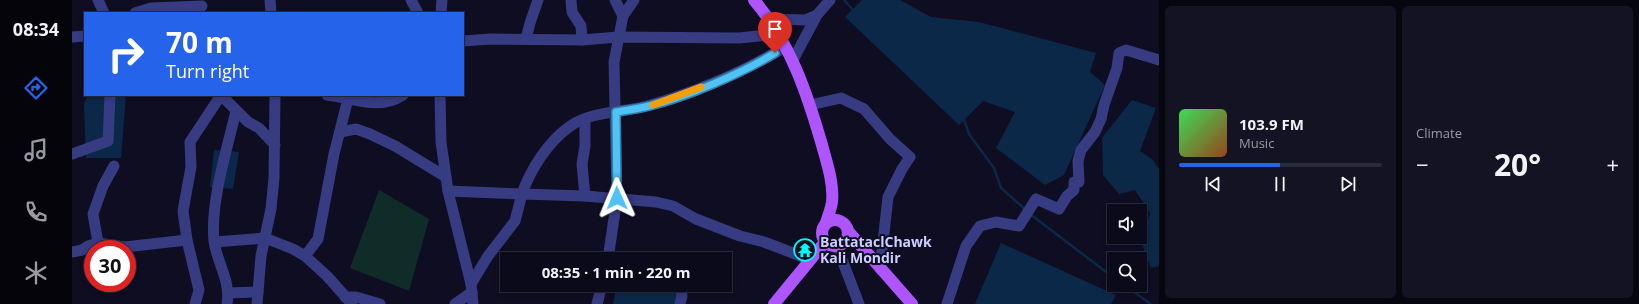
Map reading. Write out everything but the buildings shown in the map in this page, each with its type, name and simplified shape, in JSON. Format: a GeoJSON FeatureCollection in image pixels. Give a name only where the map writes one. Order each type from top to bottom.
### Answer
{"type":"FeatureCollection","features":[{"type":"Feature","properties":{"kind":"main road"},"geometry":{"type":"LineString","coordinates":[[754,0],[770,19],[777,34],[793,60],[810,105],[830,173],[832,202],[822,232],[835,243],[866,251]]}},
{"type":"Feature","properties":{"kind":"main road"},"geometry":{"type":"LineString","coordinates":[[832,202],[845,226],[880,269],[912,304]]}},
{"type":"Feature","properties":{"kind":"main road"},"geometry":{"type":"LineString","coordinates":[[775,304],[811,260],[835,243],[847,238],[845,226],[836,220],[826,223]]}},
{"type":"Feature","properties":{"kind":"street"},"geometry":{"type":"LineString","coordinates":[[98,0],[104,12]]}},
{"type":"Feature","properties":{"kind":"street"},"geometry":{"type":"LineString","coordinates":[[270,0],[271,12]]}},
{"type":"Feature","properties":{"kind":"street"},"geometry":{"type":"LineString","coordinates":[[411,0],[417,12]]}},
{"type":"Feature","properties":{"kind":"street"},"geometry":{"type":"LineString","coordinates":[[441,12],[442,0]]}},
{"type":"Feature","properties":{"kind":"street"},"geometry":{"type":"LineString","coordinates":[[526,39],[538,0]]}},
{"type":"Feature","properties":{"kind":"street"},"geometry":{"type":"LineString","coordinates":[[571,0],[572,12],[581,26],[582,40]]}},
{"type":"Feature","properties":{"kind":"street"},"geometry":{"type":"LineString","coordinates":[[615,0],[623,16]]}},
{"type":"Feature","properties":{"kind":"street"},"geometry":{"type":"LineString","coordinates":[[609,252],[617,198],[614,62],[623,16],[634,0]]}},
{"type":"Feature","properties":{"kind":"street"},"geometry":{"type":"LineString","coordinates":[[793,60],[818,15],[830,0]]}},
{"type":"Feature","properties":{"kind":"street"},"geometry":{"type":"LineString","coordinates":[[138,12],[151,8],[203,6]]}},
{"type":"Feature","properties":{"kind":"street"},"geometry":{"type":"LineString","coordinates":[[770,19],[805,20],[818,15]]}},
{"type":"Feature","properties":{"kind":"street"},"geometry":{"type":"LineString","coordinates":[[464,40],[739,38],[777,34]]}},
{"type":"Feature","properties":{"kind":"street"},"geometry":{"type":"LineString","coordinates":[[72,37],[84,36]]}},
{"type":"Feature","properties":{"kind":"street"},"geometry":{"type":"LineString","coordinates":[[455,304],[472,288],[488,256],[515,221],[522,194],[534,169],[552,143],[569,126],[584,120],[616,112],[649,106],[689,92],[756,65],[785,47]]}},
{"type":"Feature","properties":{"kind":"street"},"geometry":{"type":"LineString","coordinates":[[947,304],[966,246],[980,226],[996,222],[1019,226],[1036,199],[1059,209],[1067,196],[1074,190],[1074,182],[1079,182],[1078,161],[1081,150],[1095,132],[1101,119],[1104,105],[1117,68],[1119,53],[1126,50],[1159,60]]}},
{"type":"Feature","properties":{"kind":"street"},"geometry":{"type":"LineString","coordinates":[[72,154],[108,140],[111,103],[110,96]]}},
{"type":"Feature","properties":{"kind":"street"},"geometry":{"type":"LineString","coordinates":[[195,304],[199,290],[187,240],[183,211],[191,167],[190,142],[220,96]]}},
{"type":"Feature","properties":{"kind":"street"},"geometry":{"type":"LineString","coordinates":[[222,96],[248,122],[260,128],[275,145]]}},
{"type":"Feature","properties":{"kind":"street"},"geometry":{"type":"LineString","coordinates":[[257,304],[265,238],[271,209],[275,145],[275,96]]}},
{"type":"Feature","properties":{"kind":"street"},"geometry":{"type":"LineString","coordinates":[[332,96],[372,104],[397,99],[402,96]]}},
{"type":"Feature","properties":{"kind":"street"},"geometry":{"type":"LineString","coordinates":[[440,96],[441,142],[448,191],[472,288],[473,304]]}},
{"type":"Feature","properties":{"kind":"street"},"geometry":{"type":"LineString","coordinates":[[810,105],[841,98],[864,109],[890,139],[910,157],[902,169],[888,197],[880,269]]}},
{"type":"Feature","properties":{"kind":"street"},"geometry":{"type":"LineString","coordinates":[[305,256],[318,239],[328,183],[348,99]]}},
{"type":"Feature","properties":{"kind":"street"},"geometry":{"type":"LineString","coordinates":[[227,304],[228,293],[226,279],[214,242],[217,197],[236,111]]}},
{"type":"Feature","properties":{"kind":"street"},"geometry":{"type":"LineString","coordinates":[[584,120],[585,146],[582,164],[585,196]]}},
{"type":"Feature","properties":{"kind":"street"},"geometry":{"type":"LineString","coordinates":[[340,132],[356,129],[370,134],[395,146],[446,176]]}},
{"type":"Feature","properties":{"kind":"street"},"geometry":{"type":"LineString","coordinates":[[97,240],[93,214],[103,186],[114,166]]}},
{"type":"Feature","properties":{"kind":"street"},"geometry":{"type":"LineString","coordinates":[[448,191],[585,196],[656,202],[673,206],[696,219],[740,236],[764,242],[811,260]]}},
{"type":"Feature","properties":{"kind":"street"},"geometry":{"type":"LineString","coordinates":[[214,242],[265,238],[293,249],[305,256],[327,276],[349,300],[356,297],[380,304]]}},
{"type":"Feature","properties":{"kind":"street"},"geometry":{"type":"LineString","coordinates":[[136,246],[187,240]]}},
{"type":"Feature","properties":{"kind":"street"},"geometry":{"type":"LineString","coordinates":[[835,243],[859,304]]}},
{"type":"Feature","properties":{"kind":"street"},"geometry":{"type":"LineString","coordinates":[[72,252],[84,249]]}},
{"type":"Feature","properties":{"kind":"street"},"geometry":{"type":"LineString","coordinates":[[228,293],[258,292]]}},
{"type":"Feature","properties":{"kind":"street"},"geometry":{"type":"LineString","coordinates":[[597,304],[600,292]]}},
{"type":"Feature","properties":{"kind":"street"},"geometry":{"type":"LineString","coordinates":[[680,304],[681,292]]}},
{"type":"Feature","properties":{"kind":"green space"},"geometry":{"type":"Polygon","coordinates":[[[379,190],[429,219],[409,291],[350,268],[379,190]]]}},
{"type":"Feature","properties":{"kind":"water"},"geometry":{"type":"Polygon","coordinates":[[[862,0],[900,0],[931,17],[979,22],[1096,53],[1090,72],[1105,85],[1064,175],[1045,185],[996,148],[1015,112],[983,101],[959,125],[845,17],[862,0]]]}},
{"type":"Feature","properties":{"kind":"water"},"geometry":{"type":"Polygon","coordinates":[[[88,96],[126,96],[121,158],[86,158],[84,103],[88,96]]]}},
{"type":"Feature","properties":{"kind":"water"},"geometry":{"type":"Polygon","coordinates":[[[1132,100],[1156,108],[1140,151],[1153,160],[1159,169],[1159,266],[1151,268],[1147,257],[1147,252],[1145,252],[1142,244],[1147,244],[1147,225],[1150,213],[1147,208],[1147,204],[1144,204],[1135,190],[1119,194],[1103,175],[1102,138],[1132,100]]]}},
{"type":"Feature","properties":{"kind":"water"},"geometry":{"type":"Polygon","coordinates":[[[214,150],[239,152],[233,189],[210,187],[214,150]]]}},
{"type":"Feature","properties":{"kind":"water"},"geometry":{"type":"Polygon","coordinates":[[[1001,243],[1116,295],[1111,304],[975,304],[1001,243]]]}},
{"type":"Feature","properties":{"kind":"water"},"geometry":{"type":"Polygon","coordinates":[[[616,292],[679,292],[675,304],[613,304],[616,292]]]}},
{"type":"Feature","properties":{"kind":"waterway"},"geometry":{"type":"LineString","coordinates":[[844,0],[854,11]]}},
{"type":"Feature","properties":{"kind":"waterway"},"geometry":{"type":"LineString","coordinates":[[963,117],[969,134],[994,168],[1001,188],[1026,210]]}},
{"type":"Feature","properties":{"kind":"waterway"},"geometry":{"type":"LineString","coordinates":[[1030,214],[1107,273]]}},
{"type":"Feature","properties":{"kind":"waterway"},"geometry":{"type":"LineString","coordinates":[[1134,292],[1151,304]]}},
{"type":"Feature","properties":{"kind":"slow traffic"},"geometry":{"type":"LineString","coordinates":[[653,105],[701,87]]}},
{"type":"Feature","properties":{"kind":"place","name":"BattataclChawk Kali Mondir"},"geometry":{"type":"Point","coordinates":[805,250]}},
{"type":"Feature","properties":{"kind":"route"},"geometry":{"type":"LineString","coordinates":[[617,198],[616,112],[649,106],[689,92],[756,65],[775,53]]}}]}
